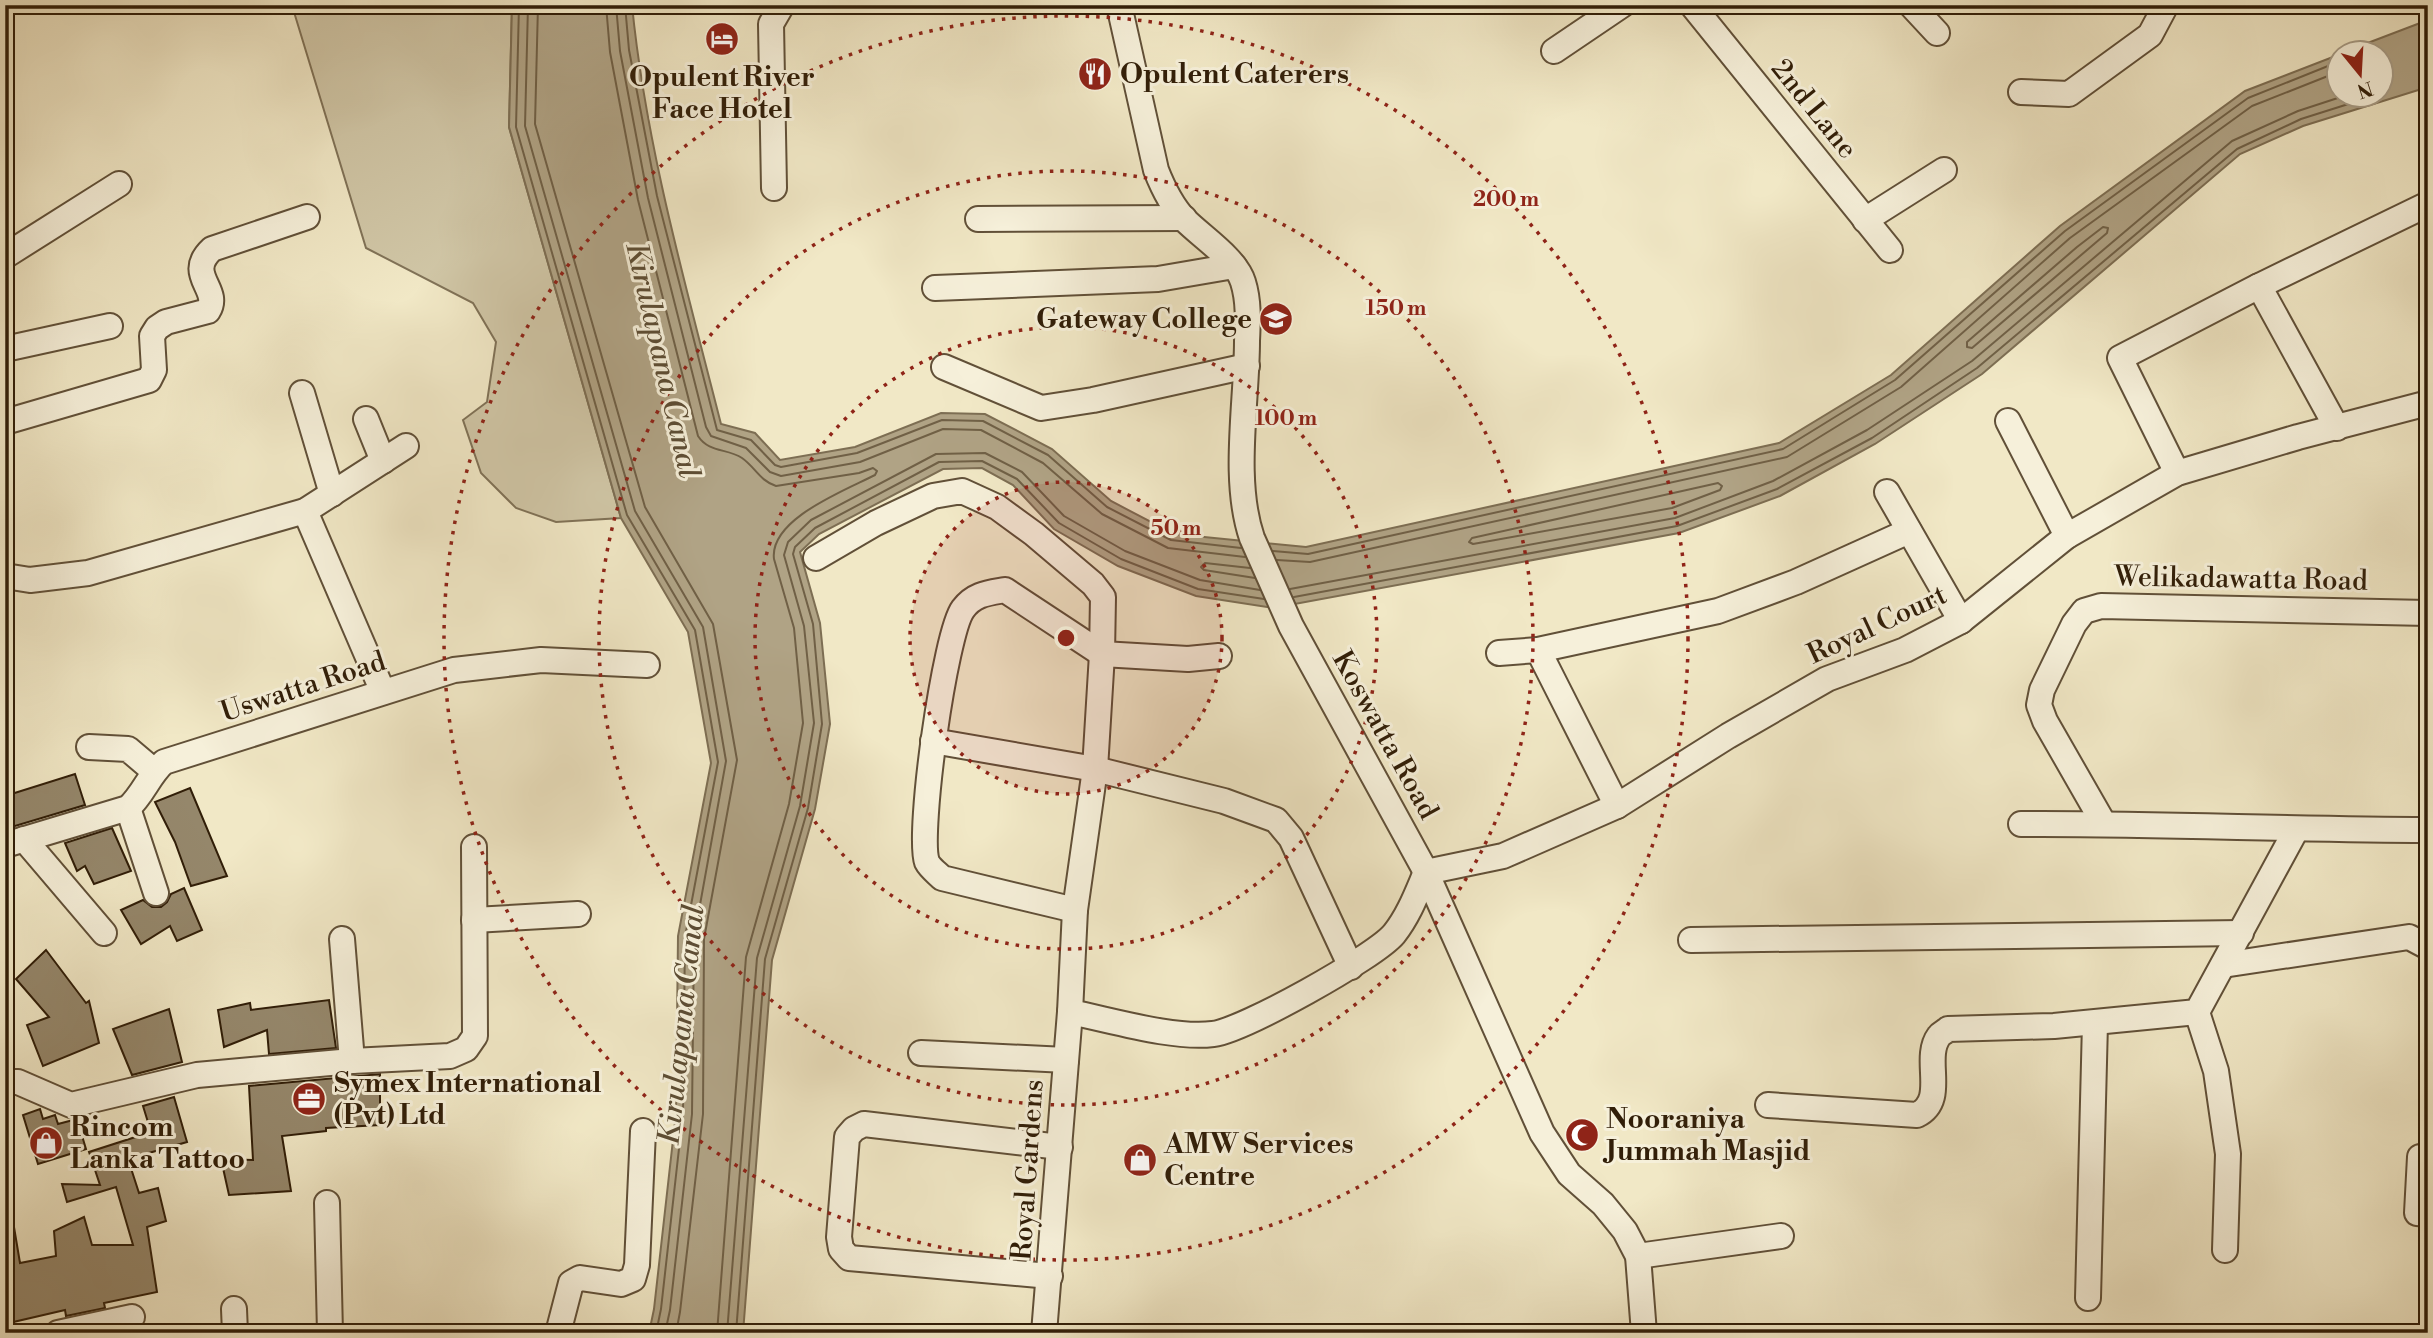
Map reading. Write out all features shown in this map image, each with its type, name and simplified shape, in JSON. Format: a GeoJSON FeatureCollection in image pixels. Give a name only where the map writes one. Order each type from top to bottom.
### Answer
{"type":"FeatureCollection","features":[{"type":"Feature","properties":{"kind":"street"},"geometry":{"type":"LineString","coordinates":[[774,188],[771,24],[782,5]]}},
{"type":"Feature","properties":{"kind":"street"},"geometry":{"type":"LineString","coordinates":[[1119,5],[1156,170],[1166,195],[1184,218],[1234,266]]}},
{"type":"Feature","properties":{"kind":"street"},"geometry":{"type":"LineString","coordinates":[[1554,51],[1622,5]]}},
{"type":"Feature","properties":{"kind":"street","name":"2nd Lane"},"geometry":{"type":"LineString","coordinates":[[1692,5],[1890,250]]}},
{"type":"Feature","properties":{"kind":"street"},"geometry":{"type":"LineString","coordinates":[[1911,5],[1937,33]]}},
{"type":"Feature","properties":{"kind":"street"},"geometry":{"type":"LineString","coordinates":[[2021,92],[2068,94],[2150,35],[2166,5]]}},
{"type":"Feature","properties":{"kind":"street"},"geometry":{"type":"LineString","coordinates":[[1865,220],[1944,170]]}},
{"type":"Feature","properties":{"kind":"street"},"geometry":{"type":"LineString","coordinates":[[5,256],[119,184]]}},
{"type":"Feature","properties":{"kind":"street"},"geometry":{"type":"LineString","coordinates":[[2177,473],[2120,358],[2259,286],[2428,204]]}},
{"type":"Feature","properties":{"kind":"street"},"geometry":{"type":"LineString","coordinates":[[5,422],[149,380],[154,370],[152,336],[157,328],[166,322],[208,311],[211,306],[212,300],[200,268],[203,257],[212,249],[307,217]]}},
{"type":"Feature","properties":{"kind":"street"},"geometry":{"type":"LineString","coordinates":[[978,219],[1184,218]]}},
{"type":"Feature","properties":{"kind":"street"},"geometry":{"type":"LineString","coordinates":[[936,288],[1158,279],[1234,266]]}},
{"type":"Feature","properties":{"kind":"street","name":"Koswatta Road"},"geometry":{"type":"LineString","coordinates":[[1234,266],[1243,280],[1248,307],[1241,454],[1247,524],[1252,538],[1291,626],[1426,872],[1542,1133],[1569,1174],[1603,1204],[1625,1231],[1638,1256]]}},
{"type":"Feature","properties":{"kind":"street"},"geometry":{"type":"LineString","coordinates":[[2259,286],[2337,428]]}},
{"type":"Feature","properties":{"kind":"street"},"geometry":{"type":"LineString","coordinates":[[5,349],[110,326]]}},
{"type":"Feature","properties":{"kind":"street"},"geometry":{"type":"LineString","coordinates":[[944,367],[1041,408],[1093,400],[1247,366]]}},
{"type":"Feature","properties":{"kind":"street"},"geometry":{"type":"LineString","coordinates":[[302,393],[332,494]]}},
{"type":"Feature","properties":{"kind":"street","name":"Royal Court"},"geometry":{"type":"LineString","coordinates":[[1426,872],[1503,856],[1616,806],[1728,736],[1827,679],[1905,650],[1961,621],[2067,536],[2177,473],[2298,437],[2428,403]]}},
{"type":"Feature","properties":{"kind":"street"},"geometry":{"type":"LineString","coordinates":[[366,419],[383,461]]}},
{"type":"Feature","properties":{"kind":"street"},"geometry":{"type":"LineString","coordinates":[[2008,421],[2067,536]]}},
{"type":"Feature","properties":{"kind":"street"},"geometry":{"type":"LineString","coordinates":[[5,576],[30,580],[88,573],[305,511],[406,446]]}},
{"type":"Feature","properties":{"kind":"street","name":"Royal Gardens"},"geometry":{"type":"LineString","coordinates":[[816,558],[876,523],[933,496],[962,491],[997,507],[1034,534],[1093,584],[1103,597],[1095,769],[1075,910],[1070,1012],[1044,1333]]}},
{"type":"Feature","properties":{"kind":"street"},"geometry":{"type":"LineString","coordinates":[[1887,492],[1961,621]]}},
{"type":"Feature","properties":{"kind":"street"},"geometry":{"type":"LineString","coordinates":[[305,511],[383,692]]}},
{"type":"Feature","properties":{"kind":"street"},"geometry":{"type":"LineString","coordinates":[[1499,653],[1538,650],[1718,611],[1796,582],[1909,531]]}},
{"type":"Feature","properties":{"kind":"street"},"geometry":{"type":"LineString","coordinates":[[1075,910],[942,878],[928,864],[925,836],[933,741],[951,641],[962,609],[978,594],[1005,590],[1102,654],[1188,659],[1219,656]]}},
{"type":"Feature","properties":{"kind":"street","name":"Welikadawatta Road"},"geometry":{"type":"LineString","coordinates":[[2104,824],[2045,721],[2039,705],[2042,690],[2074,624],[2084,611],[2101,606],[2428,612]]}},
{"type":"Feature","properties":{"kind":"street"},"geometry":{"type":"LineString","coordinates":[[1538,650],[1616,806]]}},
{"type":"Feature","properties":{"kind":"street","name":"Uswatta Road"},"geometry":{"type":"LineString","coordinates":[[154,771],[164,762],[454,670],[529,662],[647,665]]}},
{"type":"Feature","properties":{"kind":"street"},"geometry":{"type":"LineString","coordinates":[[933,741],[1095,769],[1224,801],[1276,820],[1291,838],[1351,967]]}},
{"type":"Feature","properties":{"kind":"street"},"geometry":{"type":"LineString","coordinates":[[89,747],[128,749],[154,771],[137,800],[128,808],[14,842],[104,933]]}},
{"type":"Feature","properties":{"kind":"street"},"geometry":{"type":"LineString","coordinates":[[128,808],[156,893]]}},
{"type":"Feature","properties":{"kind":"street"},"geometry":{"type":"LineString","coordinates":[[2021,824],[2428,830]]}},
{"type":"Feature","properties":{"kind":"street"},"geometry":{"type":"LineString","coordinates":[[2225,1250],[2228,1154],[2216,1072],[2197,1012],[2296,830]]}},
{"type":"Feature","properties":{"kind":"street"},"geometry":{"type":"LineString","coordinates":[[5,1082],[18,1082],[71,1105],[197,1075],[352,1061],[450,1056],[466,1049],[475,1036],[474,847]]}},
{"type":"Feature","properties":{"kind":"street"},"geometry":{"type":"LineString","coordinates":[[1070,1012],[1167,1032],[1214,1034],[1245,1023],[1351,967],[1393,935],[1411,908],[1426,872]]}},
{"type":"Feature","properties":{"kind":"street"},"geometry":{"type":"LineString","coordinates":[[474,920],[578,914]]}},
{"type":"Feature","properties":{"kind":"street"},"geometry":{"type":"LineString","coordinates":[[1692,940],[2241,933]]}},
{"type":"Feature","properties":{"kind":"street"},"geometry":{"type":"LineString","coordinates":[[2223,965],[2409,937],[2428,947]]}},
{"type":"Feature","properties":{"kind":"street"},"geometry":{"type":"LineString","coordinates":[[342,939],[352,1061]]}},
{"type":"Feature","properties":{"kind":"street"},"geometry":{"type":"LineString","coordinates":[[1769,1105],[1917,1115],[1926,1111],[1932,1101],[1935,1047],[1938,1037],[1948,1030],[2095,1023],[2197,1012]]}},
{"type":"Feature","properties":{"kind":"street"},"geometry":{"type":"LineString","coordinates":[[2088,1298],[2095,1023]]}},
{"type":"Feature","properties":{"kind":"street"},"geometry":{"type":"LineString","coordinates":[[921,1053],[1066,1060]]}},
{"type":"Feature","properties":{"kind":"street"},"geometry":{"type":"LineString","coordinates":[[1049,1276],[849,1258],[841,1249],[839,1237],[847,1137],[854,1129],[864,1124],[1060,1147]]}},
{"type":"Feature","properties":{"kind":"street"},"geometry":{"type":"LineString","coordinates":[[558,1333],[566,1298],[574,1280],[580,1278],[621,1284],[633,1279],[637,1265],[643,1131]]}},
{"type":"Feature","properties":{"kind":"street"},"geometry":{"type":"LineString","coordinates":[[2420,1157],[2417,1213],[2428,1214]]}},
{"type":"Feature","properties":{"kind":"street"},"geometry":{"type":"LineString","coordinates":[[327,1203],[330,1333]]}},
{"type":"Feature","properties":{"kind":"street"},"geometry":{"type":"LineString","coordinates":[[1644,1333],[1638,1256],[1781,1236]]}},
{"type":"Feature","properties":{"kind":"street"},"geometry":{"type":"LineString","coordinates":[[58,1333],[132,1317]]}},
{"type":"Feature","properties":{"kind":"shaded area"},"geometry":{"type":"Polygon","coordinates":[[[295,5],[512,5],[509,127],[621,518],[556,522],[516,508],[481,473],[463,420],[487,402],[496,342],[473,303],[366,248],[294,12],[295,5]]]}},
{"type":"Feature","properties":{"kind":"water","name":"Kirulapana Canal"},"geometry":{"type":"Polygon","coordinates":[[[512,5],[632,5],[638,58],[657,164],[721,424],[755,433],[780,460],[855,447],[941,413],[985,414],[1052,449],[1111,501],[1174,534],[1306,547],[1779,443],[1891,375],[2060,226],[2245,91],[2324,60],[2324,108],[2361,108],[2303,126],[2240,154],[1982,374],[1875,444],[1780,496],[1679,533],[1273,608],[1196,596],[1118,566],[1054,529],[1013,485],[982,468],[943,469],[819,534],[800,552],[820,623],[830,724],[815,809],[772,960],[743,1333],[649,1333],[676,1113],[678,936],[711,763],[688,632],[621,518],[509,127],[512,5]]]}},
{"type":"Feature","properties":{"kind":"water"},"geometry":{"type":"Polygon","coordinates":[[[2428,20],[2428,87],[2394,98],[2394,38],[2381,38],[2428,20]]]}},
{"type":"Feature","properties":{"kind":"building"},"geometry":{"type":"Polygon","coordinates":[[[75,774],[85,805],[5,829],[5,796],[75,774]]]}},
{"type":"Feature","properties":{"kind":"building"},"geometry":{"type":"Polygon","coordinates":[[[190,788],[227,876],[191,886],[175,842],[155,802],[190,788]]]}},
{"type":"Feature","properties":{"kind":"building"},"geometry":{"type":"Polygon","coordinates":[[[112,828],[131,871],[94,884],[85,866],[77,871],[65,843],[112,828]]]}},
{"type":"Feature","properties":{"kind":"building"},"geometry":{"type":"Polygon","coordinates":[[[184,888],[202,930],[177,941],[170,926],[141,944],[121,910],[143,900],[152,907],[161,907],[171,894],[184,888]]]}},
{"type":"Feature","properties":{"kind":"building"},"geometry":{"type":"Polygon","coordinates":[[[46,950],[86,1003],[89,1001],[99,1043],[43,1066],[27,1025],[49,1017],[16,979],[46,950]]]}},
{"type":"Feature","properties":{"kind":"building"},"geometry":{"type":"Polygon","coordinates":[[[329,1000],[336,1048],[269,1054],[267,1030],[224,1047],[218,1010],[250,1003],[251,1010],[329,1000]]]}},
{"type":"Feature","properties":{"kind":"building"},"geometry":{"type":"Polygon","coordinates":[[[169,1009],[182,1062],[132,1075],[113,1029],[169,1009]]]}},
{"type":"Feature","properties":{"kind":"building"},"geometry":{"type":"Polygon","coordinates":[[[380,1074],[380,1125],[326,1128],[326,1131],[282,1136],[291,1191],[229,1195],[221,1159],[253,1160],[249,1086],[380,1074]]]}},
{"type":"Feature","properties":{"kind":"building"},"geometry":{"type":"Polygon","coordinates":[[[174,1097],[187,1142],[128,1159],[139,1193],[158,1188],[166,1221],[147,1227],[157,1292],[104,1303],[105,1308],[66,1316],[65,1310],[9,1323],[5,1307],[5,1228],[14,1227],[20,1263],[56,1256],[54,1231],[84,1217],[92,1245],[133,1245],[116,1187],[67,1202],[62,1184],[100,1185],[89,1152],[151,1132],[143,1106],[174,1097]]]}},
{"type":"Feature","properties":{"kind":"building"},"geometry":{"type":"Polygon","coordinates":[[[40,1109],[43,1119],[55,1115],[58,1124],[77,1119],[86,1149],[38,1164],[23,1115],[40,1109]]]}},
{"type":"Feature","properties":{"kind":"place","name":"Opulent River Face Hotel"},"geometry":{"type":"Point","coordinates":[722,39]}},
{"type":"Feature","properties":{"kind":"place","name":"Opulent Caterers"},"geometry":{"type":"Point","coordinates":[1095,74]}},
{"type":"Feature","properties":{"kind":"place","name":"Gateway College"},"geometry":{"type":"Point","coordinates":[1276,319]}},
{"type":"Feature","properties":{"kind":"place","name":"Symex International (Pvt) Ltd"},"geometry":{"type":"Point","coordinates":[309,1099]}},
{"type":"Feature","properties":{"kind":"place","name":"Nooraniya Jummah Masjid"},"geometry":{"type":"Point","coordinates":[1582,1135]}},
{"type":"Feature","properties":{"kind":"place","name":"Rincom Lanka Tattoo"},"geometry":{"type":"Point","coordinates":[46,1143]}},
{"type":"Feature","properties":{"kind":"place","name":"AMW Services Centre"},"geometry":{"type":"Point","coordinates":[1140,1160]}}]}
